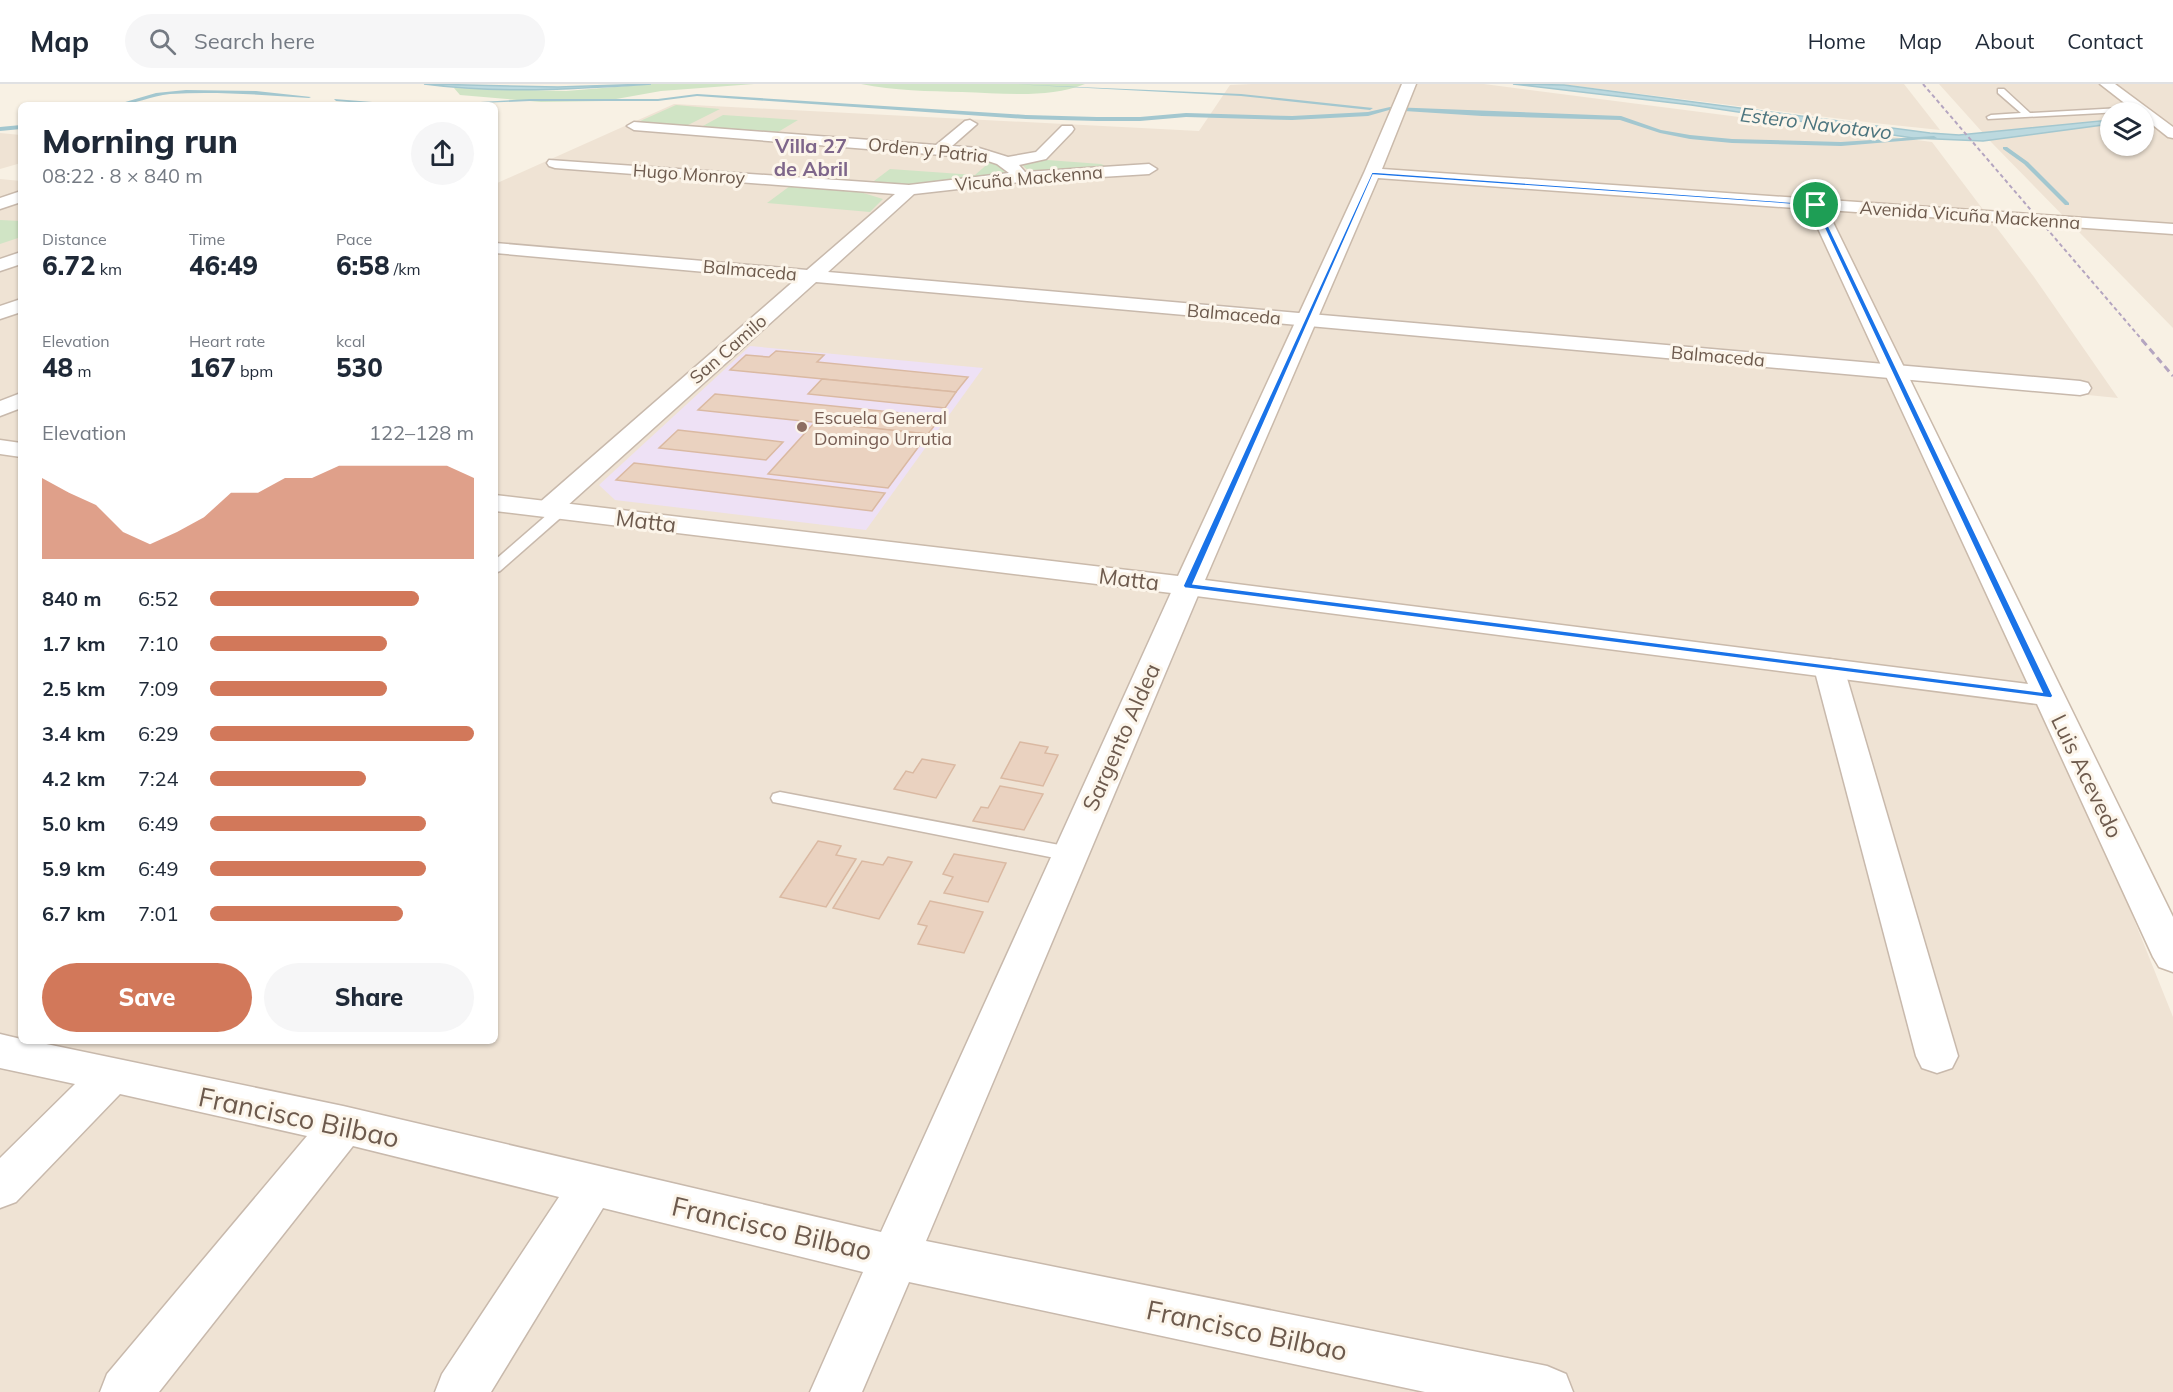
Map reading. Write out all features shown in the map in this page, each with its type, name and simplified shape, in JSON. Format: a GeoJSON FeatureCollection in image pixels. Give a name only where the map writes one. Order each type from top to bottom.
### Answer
{"type":"FeatureCollection","features":[{"type":"Feature","properties":{"kind":"street","name":"Sargento Aldea"},"geometry":{"type":"LineString","coordinates":[[836,1392],[1070,854],[1372,173],[1409,84]]}},
{"type":"Feature","properties":{"kind":"street"},"geometry":{"type":"LineString","coordinates":[[2108,84],[2130,102]]}},
{"type":"Feature","properties":{"kind":"street"},"geometry":{"type":"LineString","coordinates":[[939,150],[970,124]]}},
{"type":"Feature","properties":{"kind":"street","name":"Orden y Patria"},"geometry":{"type":"LineString","coordinates":[[634,126],[979,153],[1007,162],[1020,177]]}},
{"type":"Feature","properties":{"kind":"street"},"geometry":{"type":"LineString","coordinates":[[799,139],[817,128]]}},
{"type":"Feature","properties":{"kind":"street"},"geometry":{"type":"LineString","coordinates":[[1007,162],[1041,156],[1067,129]]}},
{"type":"Feature","properties":{"kind":"street"},"geometry":{"type":"LineString","coordinates":[[664,141],[684,130]]}},
{"type":"Feature","properties":{"kind":"street"},"geometry":{"type":"LineString","coordinates":[[612,168],[643,152]]}},
{"type":"Feature","properties":{"kind":"street","name":"Hugo Monroy"},"geometry":{"type":"LineString","coordinates":[[555,163],[909,190]]}},
{"type":"Feature","properties":{"kind":"street","name":"Vicuña Mackenna"},"geometry":{"type":"LineString","coordinates":[[909,190],[1020,177],[1149,169]]}},
{"type":"Feature","properties":{"kind":"street","name":"Avenida Vicuña Mackenna"},"geometry":{"type":"LineString","coordinates":[[1372,173],[2173,229]]}},
{"type":"Feature","properties":{"kind":"street","name":"San Camilo"},"geometry":{"type":"LineString","coordinates":[[554,509],[909,190]]}},
{"type":"Feature","properties":{"kind":"street"},"geometry":{"type":"LineString","coordinates":[[4,212],[18,199]]}},
{"type":"Feature","properties":{"kind":"street","name":"Luis Acevedo"},"geometry":{"type":"LineString","coordinates":[[1816,205],[2173,957]]}},
{"type":"Feature","properties":{"kind":"street","name":"Balmaceda"},"geometry":{"type":"LineString","coordinates":[[498,248],[2080,388]]}},
{"type":"Feature","properties":{"kind":"street"},"geometry":{"type":"LineString","coordinates":[[0,265],[18,259]]}},
{"type":"Feature","properties":{"kind":"street"},"geometry":{"type":"LineString","coordinates":[[0,314],[18,306]]}},
{"type":"Feature","properties":{"kind":"street"},"geometry":{"type":"LineString","coordinates":[[0,409],[18,401]]}},
{"type":"Feature","properties":{"kind":"street"},"geometry":{"type":"LineString","coordinates":[[0,447],[18,450]]}},
{"type":"Feature","properties":{"kind":"street","name":"Matta"},"geometry":{"type":"LineString","coordinates":[[498,503],[1188,586],[2048,696]]}},
{"type":"Feature","properties":{"kind":"street"},"geometry":{"type":"LineString","coordinates":[[1829,668],[1937,1056]]}},
{"type":"Feature","properties":{"kind":"street","name":"Francisco Bilbao"},"geometry":{"type":"LineString","coordinates":[[0,1051],[343,1125],[894,1257],[1547,1392]]}},
{"type":"Feature","properties":{"kind":"street"},"geometry":{"type":"LineString","coordinates":[[0,1188],[111,1076]]}},
{"type":"Feature","properties":{"kind":"street"},"geometry":{"type":"LineString","coordinates":[[126,1392],[343,1125]]}},
{"type":"Feature","properties":{"kind":"street"},"geometry":{"type":"LineString","coordinates":[[461,1392],[592,1185]]}},
{"type":"Feature","properties":{"kind":"lane"},"geometry":{"type":"LineString","coordinates":[[2001,92],[2028,115]]}},
{"type":"Feature","properties":{"kind":"lane"},"geometry":{"type":"LineString","coordinates":[[1991,117],[2100,111]]}},
{"type":"Feature","properties":{"kind":"lane"},"geometry":{"type":"LineString","coordinates":[[498,565],[554,509]]}},
{"type":"Feature","properties":{"kind":"lane"},"geometry":{"type":"LineString","coordinates":[[780,798],[1070,854]]}},
{"type":"Feature","properties":{"kind":"shaded area"},"geometry":{"type":"Polygon","coordinates":[[[1484,84],[1932,142],[2034,277],[2118,398],[1894,376],[2123,892],[2173,1017],[2173,1392],[0,1392],[0,179],[18,181],[18,1044],[498,1044],[498,183],[674,104],[1199,131],[1230,85],[1484,84]]]}},
{"type":"Feature","properties":{"kind":"shaded area"},"geometry":{"type":"Polygon","coordinates":[[[1560,84],[1904,84],[1940,130],[1874,123],[1560,84]]]}},
{"type":"Feature","properties":{"kind":"shaded area"},"geometry":{"type":"Polygon","coordinates":[[[1939,84],[2173,84],[2173,328],[1992,143],[1939,84]]]}},
{"type":"Feature","properties":{"kind":"shaded area"},"geometry":{"type":"Polygon","coordinates":[[[0,133],[18,135],[18,164],[0,169],[0,133]]]}},
{"type":"Feature","properties":{"kind":"shaded area","name":"Escuela General Domingo Urrutia"},"geometry":{"type":"Polygon","coordinates":[[[750,346],[983,368],[866,530],[615,500],[599,485],[750,346]]]}},
{"type":"Feature","properties":{"kind":"green space"},"geometry":{"type":"Polygon","coordinates":[[[651,84],[754,84],[661,91],[605,101],[541,102],[460,95],[454,88],[566,91],[651,84]]]}},
{"type":"Feature","properties":{"kind":"green space"},"geometry":{"type":"Polygon","coordinates":[[[861,84],[1085,84],[1055,92],[1024,94],[912,90],[861,84]]]}},
{"type":"Feature","properties":{"kind":"green space"},"geometry":{"type":"Polygon","coordinates":[[[676,105],[720,109],[686,126],[638,122],[676,105]]]}},
{"type":"Feature","properties":{"kind":"green space"},"geometry":{"type":"Polygon","coordinates":[[[723,115],[798,120],[778,132],[701,127],[723,115]]]}},
{"type":"Feature","properties":{"kind":"green space"},"geometry":{"type":"Polygon","coordinates":[[[1047,160],[1101,164],[1108,167],[1031,173],[1021,164],[1047,160]]]}},
{"type":"Feature","properties":{"kind":"green space"},"geometry":{"type":"Polygon","coordinates":[[[991,161],[1008,175],[918,186],[870,184],[890,169],[975,175],[991,161]]]}},
{"type":"Feature","properties":{"kind":"green space"},"geometry":{"type":"Polygon","coordinates":[[[790,186],[860,192],[883,199],[870,212],[767,203],[790,186]]]}},
{"type":"Feature","properties":{"kind":"green space"},"geometry":{"type":"Polygon","coordinates":[[[0,220],[18,221],[18,238],[0,244],[0,220]]]}},
{"type":"Feature","properties":{"kind":"water"},"geometry":{"type":"Polygon","coordinates":[[[424,84],[558,87],[651,84],[509,90],[424,84]]]}},
{"type":"Feature","properties":{"kind":"water","name":"Estero Navotavo"},"geometry":{"type":"Polygon","coordinates":[[[1513,84],[1564,85],[1930,133],[1959,135],[2100,121],[2100,125],[1983,141],[1913,138],[1691,105],[1513,84]]]}},
{"type":"Feature","properties":{"kind":"building"},"geometry":{"type":"Polygon","coordinates":[[[776,351],[824,355],[817,362],[968,377],[956,392],[730,370],[746,355],[769,357],[776,351]]]}},
{"type":"Feature","properties":{"kind":"building"},"geometry":{"type":"Polygon","coordinates":[[[822,379],[956,392],[945,408],[808,394],[822,379]]]}},
{"type":"Feature","properties":{"kind":"building"},"geometry":{"type":"Polygon","coordinates":[[[715,394],[941,417],[928,434],[698,410],[715,394]]]}},
{"type":"Feature","properties":{"kind":"building"},"geometry":{"type":"Polygon","coordinates":[[[815,422],[928,434],[888,488],[768,474],[815,422]]]}},
{"type":"Feature","properties":{"kind":"building"},"geometry":{"type":"Polygon","coordinates":[[[678,430],[783,442],[766,460],[659,448],[678,430]]]}},
{"type":"Feature","properties":{"kind":"building"},"geometry":{"type":"Polygon","coordinates":[[[634,463],[885,493],[872,511],[616,480],[634,463]]]}},
{"type":"Feature","properties":{"kind":"building"},"geometry":{"type":"Polygon","coordinates":[[[1020,742],[1048,747],[1045,753],[1058,755],[1043,786],[1001,778],[1020,742]]]}},
{"type":"Feature","properties":{"kind":"building"},"geometry":{"type":"Polygon","coordinates":[[[922,759],[955,765],[936,798],[894,789],[906,771],[913,773],[922,759]]]}},
{"type":"Feature","properties":{"kind":"building"},"geometry":{"type":"Polygon","coordinates":[[[1000,786],[1043,794],[1024,830],[973,821],[981,807],[988,808],[1000,786]]]}},
{"type":"Feature","properties":{"kind":"building"},"geometry":{"type":"Polygon","coordinates":[[[818,841],[841,846],[836,855],[856,859],[826,907],[780,897],[818,841]]]}},
{"type":"Feature","properties":{"kind":"building"},"geometry":{"type":"Polygon","coordinates":[[[954,854],[1006,863],[988,902],[944,893],[953,877],[943,874],[954,854]]]}},
{"type":"Feature","properties":{"kind":"building"},"geometry":{"type":"Polygon","coordinates":[[[888,857],[912,862],[879,919],[833,908],[862,861],[883,865],[888,857]]]}},
{"type":"Feature","properties":{"kind":"building"},"geometry":{"type":"Polygon","coordinates":[[[930,901],[983,912],[964,953],[918,944],[927,926],[918,924],[930,901]]]}},
{"type":"Feature","properties":{"kind":"waterway"},"geometry":{"type":"LineString","coordinates":[[1015,84],[1241,95],[1370,108]]}},
{"type":"Feature","properties":{"kind":"waterway"},"geometry":{"type":"LineString","coordinates":[[129,102],[168,93],[204,91],[309,97]]}},
{"type":"Feature","properties":{"kind":"waterway"},"geometry":{"type":"LineString","coordinates":[[491,102],[658,100],[697,95],[1026,117],[1097,119],[1140,119],[1186,115],[1292,118],[1368,114],[1387,109]]}},
{"type":"Feature","properties":{"kind":"waterway"},"geometry":{"type":"LineString","coordinates":[[336,100],[356,102]]}},
{"type":"Feature","properties":{"kind":"waterway","name":"Estero Navotavo"},"geometry":{"type":"LineString","coordinates":[[1390,109],[1621,118],[1660,131],[1690,137],[1732,141],[1841,144],[1934,138]]}},
{"type":"Feature","properties":{"kind":"waterway"},"geometry":{"type":"LineString","coordinates":[[0,129],[18,127]]}},
{"type":"Feature","properties":{"kind":"waterway"},"geometry":{"type":"LineString","coordinates":[[2005,148],[2026,163],[2067,204]]}},
{"type":"Feature","properties":{"kind":"railway"},"geometry":{"type":"LineString","coordinates":[[1923,84],[2143,341]]}},
{"type":"Feature","properties":{"kind":"railway"},"geometry":{"type":"LineString","coordinates":[[2142,340],[2173,376]]}},
{"type":"Feature","properties":{"kind":"place","name":"Escuela General Domingo Urrutia"},"geometry":{"type":"Point","coordinates":[802,427]}},
{"type":"Feature","properties":{"kind":"district","name":"Villa 27 de Abril"},"geometry":{"type":"Point","coordinates":[811,156]}},
{"type":"Feature","properties":{"kind":"route"},"geometry":{"type":"LineString","coordinates":[[1372,173],[1816,205],[2048,696],[1188,586],[1372,173]]}}]}
